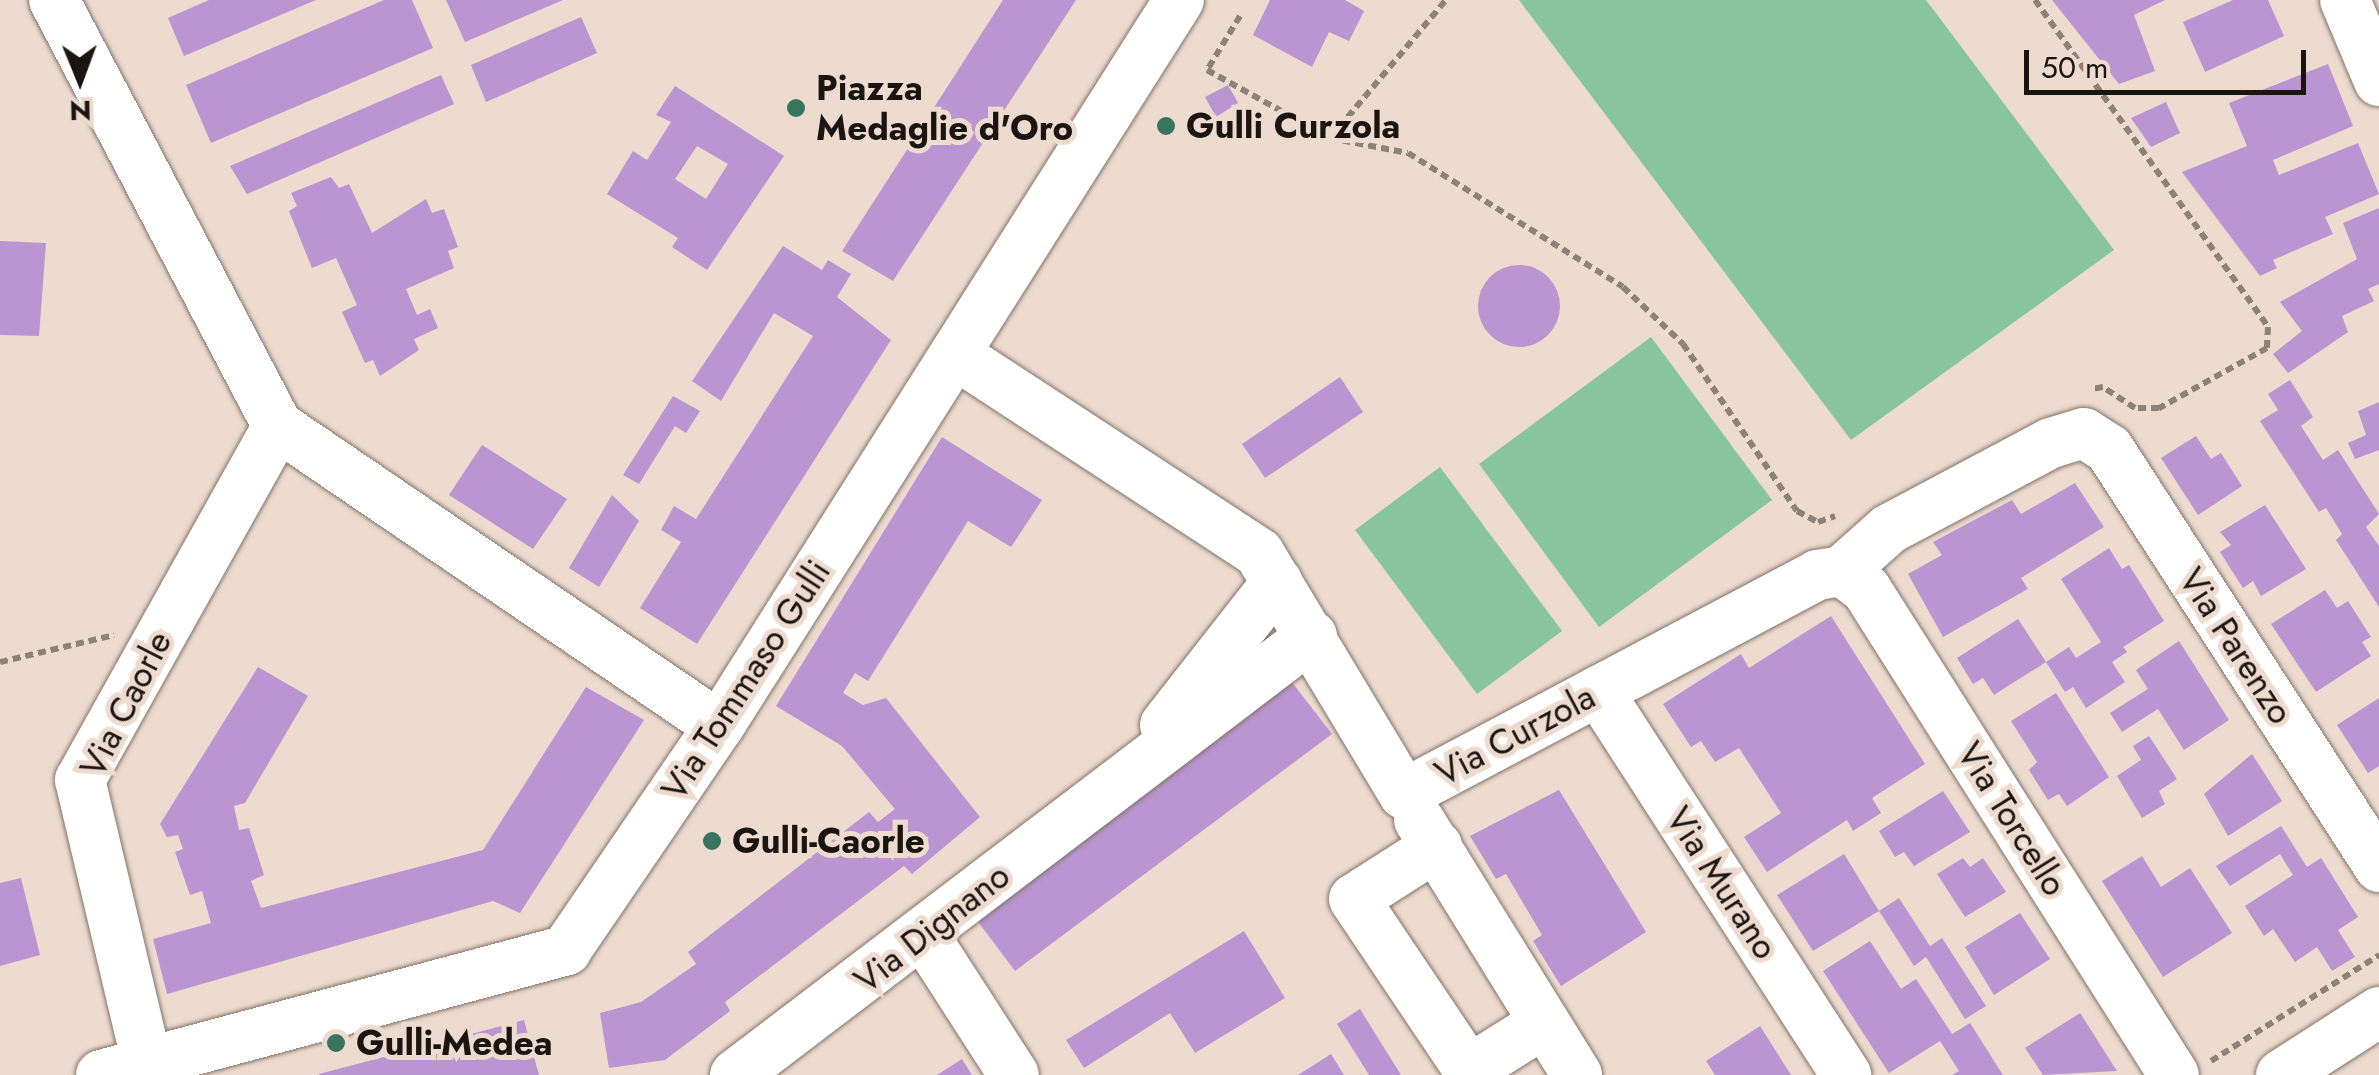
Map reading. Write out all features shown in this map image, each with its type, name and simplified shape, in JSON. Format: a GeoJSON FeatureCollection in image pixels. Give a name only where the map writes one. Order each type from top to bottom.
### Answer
{"type":"FeatureCollection","features":[{"type":"Feature","properties":{"kind":"street"},"geometry":{"type":"LineString","coordinates":[[54,0],[278,426],[720,726]]}},
{"type":"Feature","properties":{"kind":"street","name":"Via Tommaso Gulli"},"geometry":{"type":"LineString","coordinates":[[124,1069],[566,950],[720,726],[1179,0]]}},
{"type":"Feature","properties":{"kind":"street"},"geometry":{"type":"LineString","coordinates":[[2345,0],[2379,80]]}},
{"type":"Feature","properties":{"kind":"street","name":"Via Curzola"},"geometry":{"type":"LineString","coordinates":[[955,354],[1258,554],[1312,636],[1420,820],[1598,691],[1817,575],[1842,571],[1889,528],[2051,443],[2081,413]]}},
{"type":"Feature","properties":{"kind":"street","name":"Via Parenzo"},"geometry":{"type":"LineString","coordinates":[[2081,413],[2110,449],[2379,867]]}},
{"type":"Feature","properties":{"kind":"street","name":"Via Caorle"},"geometry":{"type":"LineString","coordinates":[[124,1069],[80,780],[278,426]]}},
{"type":"Feature","properties":{"kind":"street","name":"Via Torcello"},"geometry":{"type":"LineString","coordinates":[[1842,571],[1866,590],[2190,1070]]}},
{"type":"Feature","properties":{"kind":"street","name":"Via Dignano"},"geometry":{"type":"LineString","coordinates":[[1124,776],[1277,582]]}},
{"type":"Feature","properties":{"kind":"street","name":"Via Dignano"},"geometry":{"type":"LineString","coordinates":[[736,1075],[924,936],[1124,776],[1312,636]]}},
{"type":"Feature","properties":{"kind":"street","name":"Via Murano"},"geometry":{"type":"LineString","coordinates":[[1598,691],[1846,1075]]}},
{"type":"Feature","properties":{"kind":"street"},"geometry":{"type":"LineString","coordinates":[[1544,1023],[1468,1070],[1354,899],[1420,820],[1577,1075]]}},
{"type":"Feature","properties":{"kind":"street"},"geometry":{"type":"LineString","coordinates":[[924,936],[1014,1075]]}},
{"type":"Feature","properties":{"kind":"street"},"geometry":{"type":"LineString","coordinates":[[2310,1068],[2379,1012]]}},
{"type":"Feature","properties":{"kind":"path"},"geometry":{"type":"LineString","coordinates":[[1330,138],[1446,0]]}},
{"type":"Feature","properties":{"kind":"path"},"geometry":{"type":"LineString","coordinates":[[2035,0],[2268,327],[2267,348],[2159,408],[2135,408],[2103,387],[2081,413]]}},
{"type":"Feature","properties":{"kind":"path"},"geometry":{"type":"LineString","coordinates":[[1240,16],[1207,70],[1330,138],[1408,154],[1510,211],[1623,288],[1682,344],[1797,511],[1818,522],[1850,510]]}},
{"type":"Feature","properties":{"kind":"path"},"geometry":{"type":"LineString","coordinates":[[0,662],[107,633],[153,650]]}},
{"type":"Feature","properties":{"kind":"path"},"geometry":{"type":"LineString","coordinates":[[2190,1070],[2379,955]]}},
{"type":"Feature","properties":{"kind":"green space"},"geometry":{"type":"Polygon","coordinates":[[[1519,0],[1926,0],[2114,250],[1851,440],[1519,0]]]}},
{"type":"Feature","properties":{"kind":"green space"},"geometry":{"type":"Polygon","coordinates":[[[1651,337],[1772,500],[1599,627],[1479,464],[1651,337]]]}},
{"type":"Feature","properties":{"kind":"green space"},"geometry":{"type":"Polygon","coordinates":[[[1440,467],[1562,631],[1477,694],[1355,530],[1440,467]]]}},
{"type":"Feature","properties":{"kind":"building"},"geometry":{"type":"Polygon","coordinates":[[[209,0],[316,0],[184,56],[168,18],[209,0]]]}},
{"type":"Feature","properties":{"kind":"building"},"geometry":{"type":"Polygon","coordinates":[[[384,0],[412,0],[433,48],[211,143],[186,85],[384,0]]]}},
{"type":"Feature","properties":{"kind":"building"},"geometry":{"type":"Polygon","coordinates":[[[446,0],[563,0],[465,42],[446,0]]]}},
{"type":"Feature","properties":{"kind":"building"},"geometry":{"type":"Polygon","coordinates":[[[1003,0],[1076,0],[893,281],[842,251],[1003,0]]]}},
{"type":"Feature","properties":{"kind":"building"},"geometry":{"type":"Polygon","coordinates":[[[1270,0],[1345,0],[1364,11],[1349,41],[1329,32],[1312,67],[1253,35],[1270,0]]]}},
{"type":"Feature","properties":{"kind":"building"},"geometry":{"type":"Polygon","coordinates":[[[2052,0],[2165,0],[2134,15],[2155,71],[2119,84],[2052,0]]]}},
{"type":"Feature","properties":{"kind":"building"},"geometry":{"type":"Polygon","coordinates":[[[2233,0],[2268,0],[2284,36],[2205,72],[2183,22],[2233,0]]]}},
{"type":"Feature","properties":{"kind":"building"},"geometry":{"type":"Polygon","coordinates":[[[581,17],[597,53],[486,102],[471,65],[581,17]]]}},
{"type":"Feature","properties":{"kind":"building"},"geometry":{"type":"Polygon","coordinates":[[[2328,64],[2353,126],[2273,160],[2279,175],[2358,143],[2379,194],[2325,217],[2333,234],[2273,260],[2277,268],[2260,276],[2182,172],[2247,146],[2229,103],[2328,64]]]}},
{"type":"Feature","properties":{"kind":"building"},"geometry":{"type":"Polygon","coordinates":[[[441,75],[454,104],[247,194],[230,166],[441,75]]]}},
{"type":"Feature","properties":{"kind":"building"},"geometry":{"type":"Polygon","coordinates":[[[1228,85],[1238,103],[1216,117],[1205,97],[1228,85]]]}},
{"type":"Feature","properties":{"kind":"building"},"geometry":{"type":"Polygon","coordinates":[[[675,86],[784,156],[707,270],[672,247],[678,238],[607,194],[633,151],[647,160],[671,122],[656,115],[675,86]],[[697,146],[675,179],[706,199],[728,164],[697,146]]]}},
{"type":"Feature","properties":{"kind":"building"},"geometry":{"type":"Polygon","coordinates":[[[2166,102],[2180,133],[2151,147],[2131,118],[2166,102]]]}},
{"type":"Feature","properties":{"kind":"building"},"geometry":{"type":"Polygon","coordinates":[[[331,177],[339,188],[349,184],[372,233],[426,199],[432,213],[444,209],[458,247],[448,251],[454,268],[406,289],[417,315],[430,309],[438,328],[414,339],[419,350],[380,376],[373,360],[365,363],[342,312],[357,305],[336,258],[312,268],[289,211],[297,206],[291,193],[331,177]]]}},
{"type":"Feature","properties":{"kind":"building"},"geometry":{"type":"Polygon","coordinates":[[[2379,208],[2379,284],[2368,289],[2374,301],[2342,316],[2348,332],[2288,373],[2273,354],[2302,331],[2280,302],[2357,259],[2343,223],[2379,208]]]}},
{"type":"Feature","properties":{"kind":"building"},"geometry":{"type":"Polygon","coordinates":[[[0,241],[46,243],[39,336],[0,335],[0,241]]]}},
{"type":"Feature","properties":{"kind":"building"},"geometry":{"type":"Polygon","coordinates":[[[783,246],[822,270],[828,260],[851,274],[837,297],[891,340],[697,644],[640,608],[681,542],[661,530],[674,506],[696,519],[813,336],[774,313],[721,401],[692,381],[783,246]]]}},
{"type":"Feature","properties":{"kind":"building"},"geometry":{"type":"Polygon","coordinates":[[[1519,265],[1548,277],[1560,306],[1548,335],[1519,347],[1490,335],[1478,306],[1490,277],[1519,265]]]}},
{"type":"Feature","properties":{"kind":"building"},"geometry":{"type":"Polygon","coordinates":[[[1340,377],[1363,412],[1265,478],[1242,444],[1340,377]]]}},
{"type":"Feature","properties":{"kind":"building"},"geometry":{"type":"Polygon","coordinates":[[[2290,380],[2313,417],[2301,426],[2323,460],[2338,450],[2379,514],[2366,527],[2379,546],[2379,607],[2336,540],[2342,534],[2326,508],[2319,512],[2260,421],[2278,410],[2268,394],[2290,380]]]}},
{"type":"Feature","properties":{"kind":"building"},"geometry":{"type":"Polygon","coordinates":[[[673,396],[700,411],[686,433],[675,426],[639,484],[623,475],[673,396]]]}},
{"type":"Feature","properties":{"kind":"building"},"geometry":{"type":"Polygon","coordinates":[[[2379,402],[2379,450],[2355,459],[2348,443],[2366,435],[2358,411],[2379,402]]]}},
{"type":"Feature","properties":{"kind":"building"},"geometry":{"type":"Polygon","coordinates":[[[2196,436],[2211,459],[2221,453],[2242,486],[2198,515],[2161,458],[2196,436]]]}},
{"type":"Feature","properties":{"kind":"building"},"geometry":{"type":"Polygon","coordinates":[[[942,437],[1042,500],[1011,547],[968,521],[868,681],[855,673],[843,693],[863,705],[886,698],[980,817],[912,874],[904,866],[725,1002],[730,1011],[665,1060],[609,1068],[600,1013],[641,1002],[696,964],[688,952],[869,812],[878,822],[895,809],[842,746],[776,706],[942,437]]]}},
{"type":"Feature","properties":{"kind":"building"},"geometry":{"type":"Polygon","coordinates":[[[482,445],[567,499],[533,549],[449,495],[482,445]]]}},
{"type":"Feature","properties":{"kind":"building"},"geometry":{"type":"Polygon","coordinates":[[[2075,483],[2104,527],[2021,578],[2028,589],[1943,637],[1908,574],[1942,555],[1933,542],[2012,500],[2021,514],[2075,483]]]}},
{"type":"Feature","properties":{"kind":"building"},"geometry":{"type":"Polygon","coordinates":[[[612,495],[639,521],[599,587],[569,568],[612,495]]]}},
{"type":"Feature","properties":{"kind":"building"},"geometry":{"type":"Polygon","coordinates":[[[2265,505],[2306,569],[2261,596],[2253,581],[2243,588],[2220,552],[2231,545],[2220,532],[2265,505]]]}},
{"type":"Feature","properties":{"kind":"building"},"geometry":{"type":"Polygon","coordinates":[[[2109,548],[2122,569],[2129,565],[2164,621],[2123,647],[2127,652],[2112,662],[2125,682],[2086,708],[2073,687],[2065,692],[2046,662],[2069,647],[2076,658],[2101,642],[2061,579],[2109,548]]]}},
{"type":"Feature","properties":{"kind":"building"},"geometry":{"type":"Polygon","coordinates":[[[2325,590],[2337,608],[2348,601],[2371,637],[2362,642],[2371,656],[2316,692],[2271,624],[2325,590]]]}},
{"type":"Feature","properties":{"kind":"building"},"geometry":{"type":"Polygon","coordinates":[[[1831,616],[1925,764],[1872,798],[1881,813],[1853,831],[1847,820],[1767,872],[1744,837],[1781,813],[1739,748],[1715,762],[1701,741],[1691,747],[1663,704],[1741,654],[1749,668],[1831,616]]]}},
{"type":"Feature","properties":{"kind":"building"},"geometry":{"type":"Polygon","coordinates":[[[2018,619],[2046,662],[1994,695],[1983,678],[1973,684],[1957,658],[2018,619]]]}},
{"type":"Feature","properties":{"kind":"building"},"geometry":{"type":"Polygon","coordinates":[[[2179,641],[2229,720],[2184,750],[2158,709],[2122,732],[2110,713],[2148,689],[2136,670],[2179,641]]]}},
{"type":"Feature","properties":{"kind":"building"},"geometry":{"type":"Polygon","coordinates":[[[258,667],[308,696],[245,803],[234,806],[239,830],[249,828],[264,875],[251,881],[261,908],[483,850],[586,687],[644,720],[520,913],[493,901],[167,994],[153,939],[211,923],[202,891],[190,895],[175,852],[183,849],[178,835],[167,837],[160,824],[258,667]]]}},
{"type":"Feature","properties":{"kind":"building"},"geometry":{"type":"Polygon","coordinates":[[[1291,681],[1332,734],[1015,971],[976,919],[1291,681]]]}},
{"type":"Feature","properties":{"kind":"building"},"geometry":{"type":"Polygon","coordinates":[[[2056,693],[2109,777],[2067,806],[2059,794],[2048,800],[2029,770],[2037,762],[2011,721],[2056,693]]]}},
{"type":"Feature","properties":{"kind":"building"},"geometry":{"type":"Polygon","coordinates":[[[2379,698],[2379,766],[2368,773],[2337,725],[2379,698]]]}},
{"type":"Feature","properties":{"kind":"building"},"geometry":{"type":"Polygon","coordinates":[[[2149,736],[2177,779],[2159,791],[2165,804],[2142,818],[2117,776],[2141,760],[2133,746],[2149,736]]]}},
{"type":"Feature","properties":{"kind":"building"},"geometry":{"type":"Polygon","coordinates":[[[2252,754],[2282,801],[2228,836],[2204,794],[2252,754]]]}},
{"type":"Feature","properties":{"kind":"building"},"geometry":{"type":"Polygon","coordinates":[[[1559,790],[1646,932],[1561,986],[1533,941],[1542,935],[1506,874],[1496,879],[1470,836],[1559,790]]]}},
{"type":"Feature","properties":{"kind":"building"},"geometry":{"type":"Polygon","coordinates":[[[1943,791],[1970,832],[1914,866],[1904,852],[1895,857],[1879,831],[1943,791]]]}},
{"type":"Feature","properties":{"kind":"building"},"geometry":{"type":"Polygon","coordinates":[[[2281,826],[2307,867],[2321,858],[2358,917],[2338,930],[2355,957],[2332,971],[2317,947],[2295,962],[2273,929],[2264,936],[2245,906],[2293,875],[2280,854],[2230,886],[2216,866],[2281,826]]]}},
{"type":"Feature","properties":{"kind":"building"},"geometry":{"type":"Polygon","coordinates":[[[1844,854],[1879,911],[1813,951],[1777,895],[1844,854]]]}},
{"type":"Feature","properties":{"kind":"building"},"geometry":{"type":"Polygon","coordinates":[[[2142,856],[2161,887],[2190,868],[2232,933],[2163,977],[2102,881],[2142,856]]]}},
{"type":"Feature","properties":{"kind":"building"},"geometry":{"type":"Polygon","coordinates":[[[1963,858],[1970,867],[1983,858],[2006,892],[1965,917],[1937,874],[1963,858]]]}},
{"type":"Feature","properties":{"kind":"building"},"geometry":{"type":"Polygon","coordinates":[[[21,878],[40,955],[0,966],[0,883],[21,878]]]}},
{"type":"Feature","properties":{"kind":"building"},"geometry":{"type":"Polygon","coordinates":[[[1899,898],[1930,946],[1942,938],[1986,1006],[1965,1019],[1926,957],[1914,966],[1879,911],[1899,898]]]}},
{"type":"Feature","properties":{"kind":"building"},"geometry":{"type":"Polygon","coordinates":[[[2020,913],[2050,959],[1994,995],[1965,947],[2020,913]]]}},
{"type":"Feature","properties":{"kind":"building"},"geometry":{"type":"Polygon","coordinates":[[[1244,931],[1285,998],[1195,1053],[1170,1013],[1084,1068],[1066,1040],[1244,931]]]}},
{"type":"Feature","properties":{"kind":"building"},"geometry":{"type":"Polygon","coordinates":[[[1870,941],[1901,989],[1916,979],[1952,1034],[1970,1023],[2003,1075],[1952,1075],[1959,1071],[1940,1041],[1889,1073],[1823,971],[1870,941]]]}},
{"type":"Feature","properties":{"kind":"building"},"geometry":{"type":"Polygon","coordinates":[[[1360,1009],[1401,1075],[1369,1075],[1337,1024],[1360,1009]]]}},
{"type":"Feature","properties":{"kind":"building"},"geometry":{"type":"Polygon","coordinates":[[[2080,1013],[2117,1071],[2043,1075],[2025,1048],[2080,1013]]]}},
{"type":"Feature","properties":{"kind":"building"},"geometry":{"type":"Polygon","coordinates":[[[524,1020],[539,1075],[319,1075],[319,1074],[524,1020]]]}},
{"type":"Feature","properties":{"kind":"building"},"geometry":{"type":"Polygon","coordinates":[[[1760,1026],[1791,1075],[1715,1075],[1706,1061],[1760,1026]]]}},
{"type":"Feature","properties":{"kind":"building"},"geometry":{"type":"Polygon","coordinates":[[[1331,1054],[1344,1075],[1298,1075],[1331,1054]]]}},
{"type":"Feature","properties":{"kind":"building"},"geometry":{"type":"Polygon","coordinates":[[[962,1059],[972,1075],[937,1075],[962,1059]]]}},
{"type":"Feature","properties":{"kind":"place","name":"Piazza Medaglie d'Oro"},"geometry":{"type":"Point","coordinates":[796,108]}},
{"type":"Feature","properties":{"kind":"place","name":"Gulli Curzola"},"geometry":{"type":"Point","coordinates":[1166,126]}},
{"type":"Feature","properties":{"kind":"place","name":"Gulli-Caorle"},"geometry":{"type":"Point","coordinates":[712,841]}},
{"type":"Feature","properties":{"kind":"place","name":"Gulli-Medea"},"geometry":{"type":"Point","coordinates":[336,1043]}}]}
